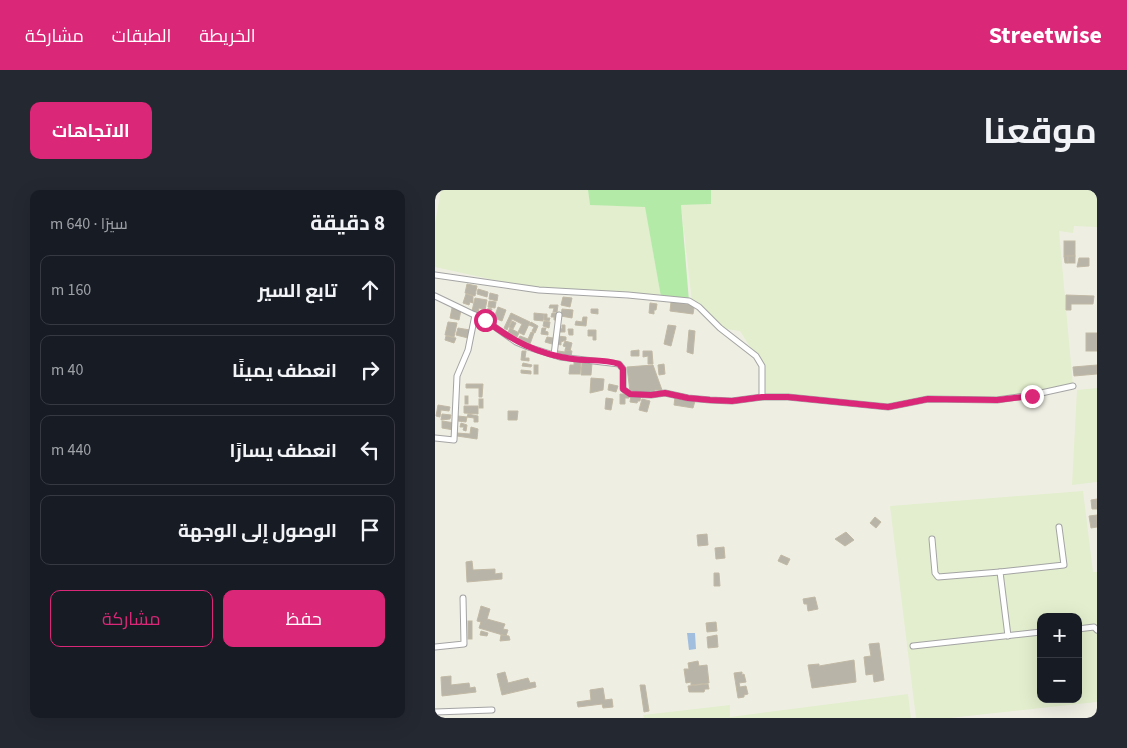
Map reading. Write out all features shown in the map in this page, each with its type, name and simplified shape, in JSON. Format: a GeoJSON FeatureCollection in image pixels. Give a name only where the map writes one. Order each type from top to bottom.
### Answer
{"type":"FeatureCollection","features":[{"type":"Feature","properties":{"kind":"street"},"geometry":{"type":"LineString","coordinates":[[435,275],[539,290],[628,295],[689,301],[699,307],[720,328],[756,356],[762,366],[762,397]]}},
{"type":"Feature","properties":{"kind":"street"},"geometry":{"type":"LineString","coordinates":[[435,296],[475,315],[516,342],[554,355],[619,364],[623,369],[623,389],[630,394],[651,395],[665,393],[688,398],[732,401],[762,397],[788,397],[888,407],[935,399],[997,400],[1032,396],[1073,386]]}},
{"type":"Feature","properties":{"kind":"street"},"geometry":{"type":"LineString","coordinates":[[435,438],[455,440],[457,376],[468,350],[475,315]]}},
{"type":"Feature","properties":{"kind":"street"},"geometry":{"type":"LineString","coordinates":[[554,355],[559,315]]}},
{"type":"Feature","properties":{"kind":"street"},"geometry":{"type":"LineString","coordinates":[[932,539],[935,573],[938,578],[1064,565],[1059,527]]}},
{"type":"Feature","properties":{"kind":"street"},"geometry":{"type":"LineString","coordinates":[[1000,572],[1008,636]]}},
{"type":"Feature","properties":{"kind":"street"},"geometry":{"type":"LineString","coordinates":[[435,647],[464,644],[463,598]]}},
{"type":"Feature","properties":{"kind":"street"},"geometry":{"type":"LineString","coordinates":[[1082,628],[1094,627],[1097,630]]}},
{"type":"Feature","properties":{"kind":"street"},"geometry":{"type":"LineString","coordinates":[[913,646],[1037,632]]}},
{"type":"Feature","properties":{"kind":"street"},"geometry":{"type":"LineString","coordinates":[[435,712],[492,710]]}},
{"type":"Feature","properties":{"kind":"green space"},"geometry":{"type":"Polygon","coordinates":[[[441,190],[588,190],[590,205],[645,206],[661,297],[539,290],[435,267],[435,224],[441,190]]]}},
{"type":"Feature","properties":{"kind":"green space"},"geometry":{"type":"Polygon","coordinates":[[[588,190],[711,190],[711,204],[681,205],[689,301],[661,297],[645,207],[590,205],[588,190]]]}},
{"type":"Feature","properties":{"kind":"green space"},"geometry":{"type":"Polygon","coordinates":[[[711,190],[1097,190],[1097,227],[1074,226],[1073,233],[1059,231],[1073,386],[986,400],[935,399],[888,407],[762,397],[762,366],[740,331],[720,328],[692,302],[681,205],[711,204],[711,190]]]}},
{"type":"Feature","properties":{"kind":"green space"},"geometry":{"type":"Polygon","coordinates":[[[1097,388],[1097,482],[1072,485],[1077,390],[1097,388]]]}},
{"type":"Feature","properties":{"kind":"green space"},"geometry":{"type":"Polygon","coordinates":[[[1083,491],[1093,572],[1097,572],[1097,702],[950,718],[916,718],[890,506],[1083,491]]]}},
{"type":"Feature","properties":{"kind":"green space"},"geometry":{"type":"Polygon","coordinates":[[[908,694],[911,718],[644,718],[643,715],[730,705],[730,717],[908,694]]]}},
{"type":"Feature","properties":{"kind":"water"},"geometry":{"type":"Polygon","coordinates":[[[687,633],[695,633],[696,649],[689,650],[687,633]]]}},
{"type":"Feature","properties":{"kind":"building"},"geometry":{"type":"Polygon","coordinates":[[[1064,241],[1075,241],[1075,256],[1064,256],[1064,241]]]}},
{"type":"Feature","properties":{"kind":"building"},"geometry":{"type":"Polygon","coordinates":[[[1064,256],[1068,256],[1068,263],[1065,263],[1064,256]]]}},
{"type":"Feature","properties":{"kind":"building"},"geometry":{"type":"Polygon","coordinates":[[[1068,256],[1075,256],[1075,263],[1068,263],[1068,256]]]}},
{"type":"Feature","properties":{"kind":"building"},"geometry":{"type":"Polygon","coordinates":[[[1079,258],[1089,258],[1089,266],[1077,267],[1079,258]]]}},
{"type":"Feature","properties":{"kind":"building"},"geometry":{"type":"Polygon","coordinates":[[[467,284],[477,286],[475,296],[465,293],[467,284]]]}},
{"type":"Feature","properties":{"kind":"building"},"geometry":{"type":"Polygon","coordinates":[[[478,289],[488,292],[487,297],[477,294],[478,289]]]}},
{"type":"Feature","properties":{"kind":"building"},"geometry":{"type":"Polygon","coordinates":[[[490,293],[498,295],[497,301],[489,299],[490,293]]]}},
{"type":"Feature","properties":{"kind":"building"},"geometry":{"type":"Polygon","coordinates":[[[466,294],[473,296],[473,303],[470,302],[469,305],[463,303],[466,294]]]}},
{"type":"Feature","properties":{"kind":"building"},"geometry":{"type":"Polygon","coordinates":[[[1066,295],[1094,296],[1093,304],[1071,304],[1071,310],[1066,310],[1066,295]]]}},
{"type":"Feature","properties":{"kind":"building"},"geometry":{"type":"Polygon","coordinates":[[[563,297],[572,298],[570,307],[561,305],[563,297]]]}},
{"type":"Feature","properties":{"kind":"building"},"geometry":{"type":"Polygon","coordinates":[[[475,298],[487,300],[485,310],[479,308],[478,312],[472,311],[475,298]]]}},
{"type":"Feature","properties":{"kind":"building"},"geometry":{"type":"Polygon","coordinates":[[[489,301],[496,302],[495,308],[488,307],[489,301]]]}},
{"type":"Feature","properties":{"kind":"building"},"geometry":{"type":"Polygon","coordinates":[[[671,302],[692,305],[694,308],[693,314],[670,311],[671,302]]]}},
{"type":"Feature","properties":{"kind":"building"},"geometry":{"type":"Polygon","coordinates":[[[650,303],[657,304],[654,314],[649,313],[650,303]]]}},
{"type":"Feature","properties":{"kind":"building"},"geometry":{"type":"Polygon","coordinates":[[[550,305],[558,305],[557,312],[553,312],[554,308],[549,308],[550,305]]]}},
{"type":"Feature","properties":{"kind":"building"},"geometry":{"type":"Polygon","coordinates":[[[498,307],[506,310],[502,321],[494,318],[498,307]]]}},
{"type":"Feature","properties":{"kind":"building"},"geometry":{"type":"Polygon","coordinates":[[[452,308],[461,310],[459,320],[450,318],[452,308]]]}},
{"type":"Feature","properties":{"kind":"building"},"geometry":{"type":"Polygon","coordinates":[[[488,308],[492,309],[489,319],[486,318],[488,308]]]}},
{"type":"Feature","properties":{"kind":"building"},"geometry":{"type":"Polygon","coordinates":[[[562,309],[573,310],[572,318],[561,316],[562,309]]]}},
{"type":"Feature","properties":{"kind":"building"},"geometry":{"type":"Polygon","coordinates":[[[591,309],[598,309],[598,314],[591,313],[591,309]]]}},
{"type":"Feature","properties":{"kind":"building"},"geometry":{"type":"Polygon","coordinates":[[[511,313],[530,322],[524,335],[518,332],[522,324],[512,319],[507,330],[504,328],[511,313]]]}},
{"type":"Feature","properties":{"kind":"building"},"geometry":{"type":"Polygon","coordinates":[[[534,313],[544,314],[543,321],[534,320],[534,313]]]}},
{"type":"Feature","properties":{"kind":"building"},"geometry":{"type":"Polygon","coordinates":[[[552,313],[558,313],[557,320],[551,317],[552,313]]]}},
{"type":"Feature","properties":{"kind":"building"},"geometry":{"type":"Polygon","coordinates":[[[544,314],[547,314],[547,318],[550,318],[549,321],[544,320],[544,314]]]}},
{"type":"Feature","properties":{"kind":"building"},"geometry":{"type":"Polygon","coordinates":[[[583,317],[587,317],[586,326],[575,325],[576,321],[582,322],[583,317]]]}},
{"type":"Feature","properties":{"kind":"building"},"geometry":{"type":"Polygon","coordinates":[[[512,321],[516,323],[513,329],[509,327],[512,321]]]}},
{"type":"Feature","properties":{"kind":"building"},"geometry":{"type":"Polygon","coordinates":[[[544,321],[550,322],[549,328],[543,326],[544,321]]]}},
{"type":"Feature","properties":{"kind":"building"},"geometry":{"type":"Polygon","coordinates":[[[448,322],[457,323],[454,337],[445,335],[448,322]]]}},
{"type":"Feature","properties":{"kind":"building"},"geometry":{"type":"Polygon","coordinates":[[[531,322],[538,326],[535,333],[532,331],[534,327],[529,325],[531,322]]]}},
{"type":"Feature","properties":{"kind":"building"},"geometry":{"type":"Polygon","coordinates":[[[562,325],[565,325],[565,332],[559,332],[559,328],[562,329],[562,325]]]}},
{"type":"Feature","properties":{"kind":"building"},"geometry":{"type":"Polygon","coordinates":[[[668,325],[676,326],[671,346],[664,344],[668,325]]]}},
{"type":"Feature","properties":{"kind":"building"},"geometry":{"type":"Polygon","coordinates":[[[458,328],[470,330],[468,338],[456,335],[458,328]]]}},
{"type":"Feature","properties":{"kind":"building"},"geometry":{"type":"Polygon","coordinates":[[[510,328],[519,333],[517,337],[508,332],[510,328]]]}},
{"type":"Feature","properties":{"kind":"building"},"geometry":{"type":"Polygon","coordinates":[[[542,328],[546,328],[545,331],[548,332],[548,335],[541,334],[542,328]]]}},
{"type":"Feature","properties":{"kind":"building"},"geometry":{"type":"Polygon","coordinates":[[[568,329],[573,329],[573,335],[569,335],[568,329]]]}},
{"type":"Feature","properties":{"kind":"building"},"geometry":{"type":"Polygon","coordinates":[[[588,330],[596,330],[596,340],[593,340],[593,336],[588,336],[588,330]]]}},
{"type":"Feature","properties":{"kind":"building"},"geometry":{"type":"Polygon","coordinates":[[[689,330],[695,331],[693,354],[687,352],[689,330]]]}},
{"type":"Feature","properties":{"kind":"building"},"geometry":{"type":"Polygon","coordinates":[[[531,332],[534,333],[530,344],[518,339],[520,336],[528,339],[531,332]]]}},
{"type":"Feature","properties":{"kind":"building"},"geometry":{"type":"Polygon","coordinates":[[[1086,333],[1097,333],[1097,351],[1086,351],[1086,333]]]}},
{"type":"Feature","properties":{"kind":"building"},"geometry":{"type":"Polygon","coordinates":[[[446,336],[456,338],[454,343],[445,340],[446,336]]]}},
{"type":"Feature","properties":{"kind":"building"},"geometry":{"type":"Polygon","coordinates":[[[558,336],[566,337],[566,340],[561,342],[561,345],[557,344],[558,336]]]}},
{"type":"Feature","properties":{"kind":"building"},"geometry":{"type":"Polygon","coordinates":[[[547,337],[553,338],[552,344],[545,342],[547,337]]]}},
{"type":"Feature","properties":{"kind":"building"},"geometry":{"type":"Polygon","coordinates":[[[565,341],[572,343],[570,351],[565,350],[566,347],[563,346],[565,341]]]}},
{"type":"Feature","properties":{"kind":"building"},"geometry":{"type":"Polygon","coordinates":[[[565,350],[572,351],[571,356],[558,354],[558,351],[565,352],[565,350]]]}},
{"type":"Feature","properties":{"kind":"building"},"geometry":{"type":"Polygon","coordinates":[[[639,350],[639,356],[631,356],[631,351],[639,350]]]}},
{"type":"Feature","properties":{"kind":"building"},"geometry":{"type":"Polygon","coordinates":[[[522,351],[526,351],[525,358],[529,358],[529,361],[521,360],[522,351]]]}},
{"type":"Feature","properties":{"kind":"building"},"geometry":{"type":"Polygon","coordinates":[[[643,351],[652,351],[653,364],[648,364],[648,356],[643,357],[643,351]]]}},
{"type":"Feature","properties":{"kind":"building"},"geometry":{"type":"Polygon","coordinates":[[[574,362],[581,362],[580,374],[569,374],[570,365],[574,365],[574,362]]]}},
{"type":"Feature","properties":{"kind":"building"},"geometry":{"type":"Polygon","coordinates":[[[523,363],[532,365],[531,367],[522,366],[523,363]]]}},
{"type":"Feature","properties":{"kind":"building"},"geometry":{"type":"Polygon","coordinates":[[[582,363],[592,363],[591,375],[581,375],[582,363]]]}},
{"type":"Feature","properties":{"kind":"building"},"geometry":{"type":"Polygon","coordinates":[[[664,364],[665,374],[659,375],[658,365],[664,364]]]}},
{"type":"Feature","properties":{"kind":"building"},"geometry":{"type":"Polygon","coordinates":[[[534,365],[538,365],[538,374],[534,374],[534,365]]]}},
{"type":"Feature","properties":{"kind":"building"},"geometry":{"type":"Polygon","coordinates":[[[653,365],[662,390],[655,390],[651,393],[630,392],[627,367],[653,365]]]}},
{"type":"Feature","properties":{"kind":"building"},"geometry":{"type":"Polygon","coordinates":[[[1097,365],[1097,374],[1074,376],[1073,367],[1097,365]]]}},
{"type":"Feature","properties":{"kind":"building"},"geometry":{"type":"Polygon","coordinates":[[[521,370],[531,371],[531,374],[521,373],[521,370]]]}},
{"type":"Feature","properties":{"kind":"building"},"geometry":{"type":"Polygon","coordinates":[[[591,378],[604,379],[603,390],[590,393],[591,378]]]}},
{"type":"Feature","properties":{"kind":"building"},"geometry":{"type":"Polygon","coordinates":[[[466,384],[483,384],[482,397],[479,397],[479,388],[466,388],[466,384]]]}},
{"type":"Feature","properties":{"kind":"building"},"geometry":{"type":"Polygon","coordinates":[[[609,384],[618,386],[616,392],[608,390],[609,384]]]}},
{"type":"Feature","properties":{"kind":"building"},"geometry":{"type":"Polygon","coordinates":[[[620,394],[629,394],[629,398],[625,398],[625,404],[620,404],[620,394]]]}},
{"type":"Feature","properties":{"kind":"building"},"geometry":{"type":"Polygon","coordinates":[[[631,395],[641,396],[640,401],[637,403],[630,402],[631,395]]]}},
{"type":"Feature","properties":{"kind":"building"},"geometry":{"type":"Polygon","coordinates":[[[465,396],[468,396],[468,404],[465,404],[465,396]]]}},
{"type":"Feature","properties":{"kind":"building"},"geometry":{"type":"Polygon","coordinates":[[[675,397],[695,401],[693,408],[674,405],[675,397]]]}},
{"type":"Feature","properties":{"kind":"building"},"geometry":{"type":"Polygon","coordinates":[[[606,398],[613,399],[611,410],[605,409],[606,398]]]}},
{"type":"Feature","properties":{"kind":"building"},"geometry":{"type":"Polygon","coordinates":[[[479,399],[483,399],[483,408],[479,408],[479,399]]]}},
{"type":"Feature","properties":{"kind":"building"},"geometry":{"type":"Polygon","coordinates":[[[642,399],[650,401],[647,412],[639,410],[642,399]]]}},
{"type":"Feature","properties":{"kind":"building"},"geometry":{"type":"Polygon","coordinates":[[[438,405],[450,407],[449,411],[441,410],[440,417],[436,416],[438,405]]]}},
{"type":"Feature","properties":{"kind":"building"},"geometry":{"type":"Polygon","coordinates":[[[464,406],[478,406],[478,414],[464,413],[464,406]]]}},
{"type":"Feature","properties":{"kind":"building"},"geometry":{"type":"Polygon","coordinates":[[[508,411],[518,411],[517,420],[508,420],[508,411]]]}},
{"type":"Feature","properties":{"kind":"building"},"geometry":{"type":"Polygon","coordinates":[[[442,414],[451,415],[450,419],[441,420],[442,414]]]}},
{"type":"Feature","properties":{"kind":"building"},"geometry":{"type":"Polygon","coordinates":[[[468,414],[478,416],[478,422],[474,422],[474,418],[467,417],[468,414]]]}},
{"type":"Feature","properties":{"kind":"building"},"geometry":{"type":"Polygon","coordinates":[[[458,416],[467,417],[466,422],[458,421],[458,416]]]}},
{"type":"Feature","properties":{"kind":"building"},"geometry":{"type":"Polygon","coordinates":[[[442,421],[455,423],[454,430],[442,428],[442,421]]]}},
{"type":"Feature","properties":{"kind":"building"},"geometry":{"type":"Polygon","coordinates":[[[461,423],[467,425],[466,431],[463,430],[464,427],[460,427],[461,423]]]}},
{"type":"Feature","properties":{"kind":"building"},"geometry":{"type":"Polygon","coordinates":[[[471,427],[478,429],[477,439],[457,436],[457,433],[470,434],[471,427]]]}},
{"type":"Feature","properties":{"kind":"building"},"geometry":{"type":"Polygon","coordinates":[[[1097,499],[1097,509],[1092,509],[1091,500],[1097,499]]]}},
{"type":"Feature","properties":{"kind":"building"},"geometry":{"type":"Polygon","coordinates":[[[1097,515],[1097,527],[1091,528],[1089,516],[1097,515]]]}},
{"type":"Feature","properties":{"kind":"building"},"geometry":{"type":"Polygon","coordinates":[[[875,517],[881,522],[876,528],[870,523],[875,517]]]}},
{"type":"Feature","properties":{"kind":"building"},"geometry":{"type":"Polygon","coordinates":[[[846,532],[854,540],[845,546],[835,539],[846,532]]]}},
{"type":"Feature","properties":{"kind":"building"},"geometry":{"type":"Polygon","coordinates":[[[707,534],[708,545],[698,546],[697,535],[707,534]]]}},
{"type":"Feature","properties":{"kind":"building"},"geometry":{"type":"Polygon","coordinates":[[[724,547],[725,558],[716,559],[715,548],[724,547]]]}},
{"type":"Feature","properties":{"kind":"building"},"geometry":{"type":"Polygon","coordinates":[[[781,555],[790,559],[787,565],[778,561],[781,555]]]}},
{"type":"Feature","properties":{"kind":"building"},"geometry":{"type":"Polygon","coordinates":[[[472,561],[473,570],[495,569],[495,574],[502,573],[502,579],[467,582],[466,562],[472,561]]]}},
{"type":"Feature","properties":{"kind":"building"},"geometry":{"type":"Polygon","coordinates":[[[714,573],[719,573],[720,586],[714,586],[714,573]]]}},
{"type":"Feature","properties":{"kind":"building"},"geometry":{"type":"Polygon","coordinates":[[[815,597],[818,609],[808,611],[807,604],[804,604],[803,599],[815,597]]]}},
{"type":"Feature","properties":{"kind":"building"},"geometry":{"type":"Polygon","coordinates":[[[481,606],[490,609],[487,619],[505,624],[503,629],[508,630],[506,636],[479,628],[481,622],[477,621],[481,606]]]}},
{"type":"Feature","properties":{"kind":"building"},"geometry":{"type":"Polygon","coordinates":[[[468,621],[472,621],[472,639],[468,639],[468,621]]]}},
{"type":"Feature","properties":{"kind":"building"},"geometry":{"type":"Polygon","coordinates":[[[716,622],[717,631],[707,632],[706,623],[716,622]]]}},
{"type":"Feature","properties":{"kind":"building"},"geometry":{"type":"Polygon","coordinates":[[[481,631],[488,633],[487,636],[480,635],[481,631]]]}},
{"type":"Feature","properties":{"kind":"building"},"geometry":{"type":"Polygon","coordinates":[[[501,635],[509,636],[510,640],[500,641],[501,635]]]}},
{"type":"Feature","properties":{"kind":"building"},"geometry":{"type":"Polygon","coordinates":[[[717,635],[718,647],[708,648],[707,637],[717,635]]]}},
{"type":"Feature","properties":{"kind":"building"},"geometry":{"type":"Polygon","coordinates":[[[879,643],[884,680],[874,682],[873,674],[866,675],[864,657],[871,656],[869,644],[879,643]]]}},
{"type":"Feature","properties":{"kind":"building"},"geometry":{"type":"Polygon","coordinates":[[[854,660],[856,682],[812,688],[808,665],[819,664],[819,666],[854,660]]]}},
{"type":"Feature","properties":{"kind":"building"},"geometry":{"type":"Polygon","coordinates":[[[698,661],[699,666],[707,665],[709,683],[691,685],[691,682],[686,683],[684,669],[689,669],[688,663],[698,661]]]}},
{"type":"Feature","properties":{"kind":"building"},"geometry":{"type":"Polygon","coordinates":[[[505,672],[508,683],[528,678],[530,683],[535,682],[536,687],[502,695],[497,674],[505,672]]]}},
{"type":"Feature","properties":{"kind":"building"},"geometry":{"type":"Polygon","coordinates":[[[742,672],[746,682],[739,683],[740,687],[746,686],[748,694],[738,698],[734,673],[742,672]]]}},
{"type":"Feature","properties":{"kind":"building"},"geometry":{"type":"Polygon","coordinates":[[[451,676],[451,685],[469,683],[470,688],[475,687],[476,692],[442,696],[441,677],[451,676]]]}},
{"type":"Feature","properties":{"kind":"building"},"geometry":{"type":"Polygon","coordinates":[[[708,684],[709,689],[705,689],[704,692],[689,692],[688,686],[708,684]]]}},
{"type":"Feature","properties":{"kind":"building"},"geometry":{"type":"Polygon","coordinates":[[[640,685],[645,685],[649,711],[644,712],[640,685]]]}},
{"type":"Feature","properties":{"kind":"building"},"geometry":{"type":"Polygon","coordinates":[[[603,688],[605,700],[612,699],[613,707],[603,708],[602,704],[578,707],[577,702],[591,700],[590,690],[603,688]]]}},
{"type":"Feature","properties":{"kind":"route"},"geometry":{"type":"LineString","coordinates":[[485,320],[516,342],[548,354],[619,364],[623,369],[623,389],[630,394],[651,395],[665,393],[688,398],[732,401],[762,397],[788,397],[888,407],[902,406],[928,399],[997,400],[1032,396]]}}]}
